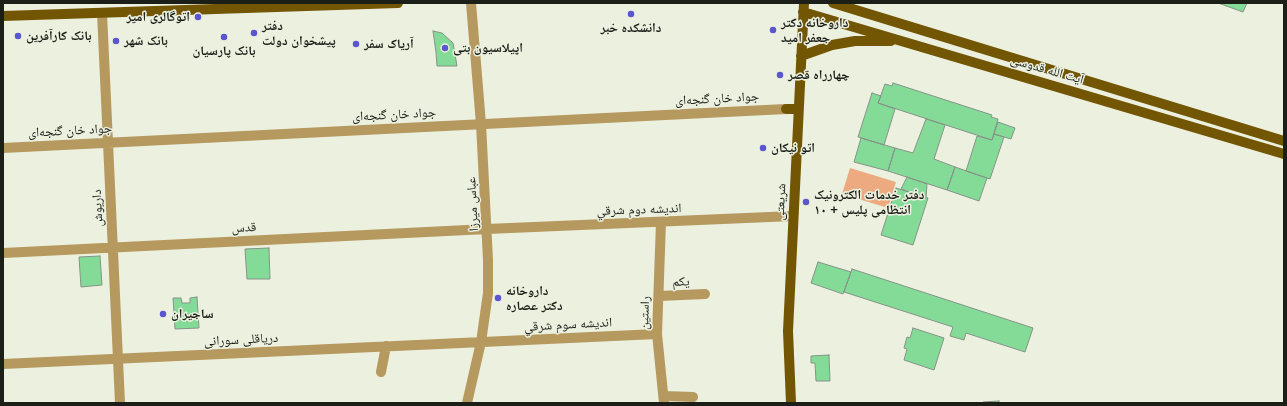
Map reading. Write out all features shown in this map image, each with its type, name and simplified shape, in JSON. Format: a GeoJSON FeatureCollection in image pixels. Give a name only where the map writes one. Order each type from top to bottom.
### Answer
{"type":"FeatureCollection","features":[{"type":"Feature","properties":{"kind":"main road"},"geometry":{"type":"LineString","coordinates":[[3,16],[286,5],[398,3]]}},
{"type":"Feature","properties":{"kind":"main road","name":"آیت الله قدوسی"},"geometry":{"type":"LineString","coordinates":[[833,3],[1284,141]]}},
{"type":"Feature","properties":{"kind":"main road","name":"آیت الله قدوسی"},"geometry":{"type":"LineString","coordinates":[[804,7],[903,41],[1284,154]]}},
{"type":"Feature","properties":{"kind":"main road","name":"شریعتی"},"geometry":{"type":"LineString","coordinates":[[791,403],[788,332],[804,7]]}},
{"type":"Feature","properties":{"kind":"main road"},"geometry":{"type":"LineString","coordinates":[[801,56],[823,47],[848,42],[903,41]]}},
{"type":"Feature","properties":{"kind":"main road"},"geometry":{"type":"LineString","coordinates":[[1115,104],[1119,91]]}},
{"type":"Feature","properties":{"kind":"main road"},"geometry":{"type":"LineString","coordinates":[[786,109],[798,109]]}},
{"type":"Feature","properties":{"kind":"main road"},"geometry":{"type":"LineString","coordinates":[[1268,149],[1272,138]]}},
{"type":"Feature","properties":{"kind":"street","name":"عباس میرزا"},"geometry":{"type":"LineString","coordinates":[[467,403],[481,342],[488,293],[487,229],[481,124],[471,7]]}},
{"type":"Feature","properties":{"kind":"street","name":"داریوش"},"geometry":{"type":"LineString","coordinates":[[102,13],[120,403]]}},
{"type":"Feature","properties":{"kind":"street","name":"جواد خان گنجه‌ای"},"geometry":{"type":"LineString","coordinates":[[3,148],[786,109]]}},
{"type":"Feature","properties":{"kind":"street","name":"انديشه دوم شرقي"},"geometry":{"type":"LineString","coordinates":[[487,229],[793,216]]}},
{"type":"Feature","properties":{"kind":"street","name":"راستین"},"geometry":{"type":"LineString","coordinates":[[661,222],[657,334],[664,399]]}},
{"type":"Feature","properties":{"kind":"street","name":"قدس"},"geometry":{"type":"LineString","coordinates":[[3,253],[487,229]]}},
{"type":"Feature","properties":{"kind":"street","name":"یکم"},"geometry":{"type":"LineString","coordinates":[[659,296],[705,294]]}},
{"type":"Feature","properties":{"kind":"street","name":"اندیشه سوم شرقي"},"geometry":{"type":"LineString","coordinates":[[481,342],[657,334]]}},
{"type":"Feature","properties":{"kind":"street","name":"دریاقلی سورانی"},"geometry":{"type":"LineString","coordinates":[[3,364],[481,342]]}},
{"type":"Feature","properties":{"kind":"street"},"geometry":{"type":"LineString","coordinates":[[381,372],[386,346]]}},
{"type":"Feature","properties":{"kind":"street"},"geometry":{"type":"LineString","coordinates":[[664,399],[693,397]]}},
{"type":"Feature","properties":{"kind":"shaded area"},"geometry":{"type":"Polygon","coordinates":[[[850,168],[896,182],[888,208],[842,194],[850,168]]]}},
{"type":"Feature","properties":{"kind":"building"},"geometry":{"type":"Polygon","coordinates":[[[1218,3],[1247,3],[1243,12],[1218,3]]]}},
{"type":"Feature","properties":{"kind":"building","name":"اپیلاسیون بتی"},"geometry":{"type":"Polygon","coordinates":[[[433,31],[442,33],[453,43],[457,66],[437,66],[433,31]]]}},
{"type":"Feature","properties":{"kind":"building"},"geometry":{"type":"Polygon","coordinates":[[[893,83],[992,115],[991,117],[998,119],[992,140],[878,103],[885,84],[892,86],[893,83]]]}},
{"type":"Feature","properties":{"kind":"building"},"geometry":{"type":"Polygon","coordinates":[[[872,93],[881,96],[878,103],[895,109],[884,145],[858,137],[872,93]]]}},
{"type":"Feature","properties":{"kind":"building"},"geometry":{"type":"Polygon","coordinates":[[[926,119],[945,125],[934,159],[955,167],[947,190],[888,171],[895,148],[913,153],[926,119]]]}},
{"type":"Feature","properties":{"kind":"building"},"geometry":{"type":"Polygon","coordinates":[[[998,122],[1015,128],[1011,139],[994,134],[998,122]]]}},
{"type":"Feature","properties":{"kind":"building"},"geometry":{"type":"Polygon","coordinates":[[[994,134],[1004,137],[990,179],[966,171],[977,136],[992,140],[994,134]]]}},
{"type":"Feature","properties":{"kind":"building"},"geometry":{"type":"Polygon","coordinates":[[[861,138],[895,148],[888,171],[854,162],[861,138]]]}},
{"type":"Feature","properties":{"kind":"building"},"geometry":{"type":"Polygon","coordinates":[[[955,167],[987,178],[979,201],[947,190],[955,167]]]}},
{"type":"Feature","properties":{"kind":"building"},"geometry":{"type":"Polygon","coordinates":[[[907,177],[927,184],[926,198],[901,189],[907,177]]]}},
{"type":"Feature","properties":{"kind":"building"},"geometry":{"type":"Polygon","coordinates":[[[896,188],[928,198],[913,245],[881,235],[896,188]]]}},
{"type":"Feature","properties":{"kind":"building"},"geometry":{"type":"Polygon","coordinates":[[[269,248],[270,279],[247,279],[245,249],[269,248]]]}},
{"type":"Feature","properties":{"kind":"building"},"geometry":{"type":"Polygon","coordinates":[[[100,256],[102,285],[81,287],[79,257],[100,256]]]}},
{"type":"Feature","properties":{"kind":"building"},"geometry":{"type":"Polygon","coordinates":[[[818,262],[851,272],[843,294],[811,283],[818,262]]]}},
{"type":"Feature","properties":{"kind":"building"},"geometry":{"type":"Polygon","coordinates":[[[852,269],[1033,328],[1025,352],[966,333],[964,340],[950,336],[953,327],[844,292],[852,269]]]}},
{"type":"Feature","properties":{"kind":"building"},"geometry":{"type":"Polygon","coordinates":[[[197,297],[199,328],[175,329],[173,298],[181,298],[182,303],[190,303],[190,298],[197,297]]]}},
{"type":"Feature","properties":{"kind":"building"},"geometry":{"type":"Polygon","coordinates":[[[913,328],[944,338],[934,370],[904,360],[907,349],[904,348],[907,337],[910,338],[913,328]]]}},
{"type":"Feature","properties":{"kind":"building"},"geometry":{"type":"Polygon","coordinates":[[[829,355],[830,381],[816,381],[815,363],[811,363],[811,356],[829,355]]]}},
{"type":"Feature","properties":{"kind":"building"},"geometry":{"type":"Polygon","coordinates":[[[999,401],[999,403],[983,403],[983,402],[999,401]]]}},
{"type":"Feature","properties":{"kind":"place","name":"دانشکده خبر"},"geometry":{"type":"Point","coordinates":[631,14]}},
{"type":"Feature","properties":{"kind":"place","name":"اتوگالری امیر"},"geometry":{"type":"Point","coordinates":[198,17]}},
{"type":"Feature","properties":{"kind":"place","name":"داروخانه دکتر جعفر امید"},"geometry":{"type":"Point","coordinates":[773,30]}},
{"type":"Feature","properties":{"kind":"place","name":"دفتر پیشخوان دولت"},"geometry":{"type":"Point","coordinates":[254,33]}},
{"type":"Feature","properties":{"kind":"place","name":"بانک کارآفرین"},"geometry":{"type":"Point","coordinates":[18,36]}},
{"type":"Feature","properties":{"kind":"place","name":"بانک پارسیان"},"geometry":{"type":"Point","coordinates":[224,37]}},
{"type":"Feature","properties":{"kind":"place","name":"بانک شهر"},"geometry":{"type":"Point","coordinates":[116,41]}},
{"type":"Feature","properties":{"kind":"place","name":"آریاک سفر"},"geometry":{"type":"Point","coordinates":[356,44]}},
{"type":"Feature","properties":{"kind":"place","name":"اپیلاسیون بتی"},"geometry":{"type":"Point","coordinates":[445,48]}},
{"type":"Feature","properties":{"kind":"place","name":"چهارراه قصر"},"geometry":{"type":"Point","coordinates":[780,75]}},
{"type":"Feature","properties":{"kind":"place","name":"اتو نیکان"},"geometry":{"type":"Point","coordinates":[763,148]}},
{"type":"Feature","properties":{"kind":"place","name":"دفتر خدمات الکترونیک انتظامی پلیس + ۱۰"},"geometry":{"type":"Point","coordinates":[806,202]}},
{"type":"Feature","properties":{"kind":"place","name":"داروخانه دکتر عصاره"},"geometry":{"type":"Point","coordinates":[498,298]}},
{"type":"Feature","properties":{"kind":"place","name":"ساجیران"},"geometry":{"type":"Point","coordinates":[163,314]}}]}
